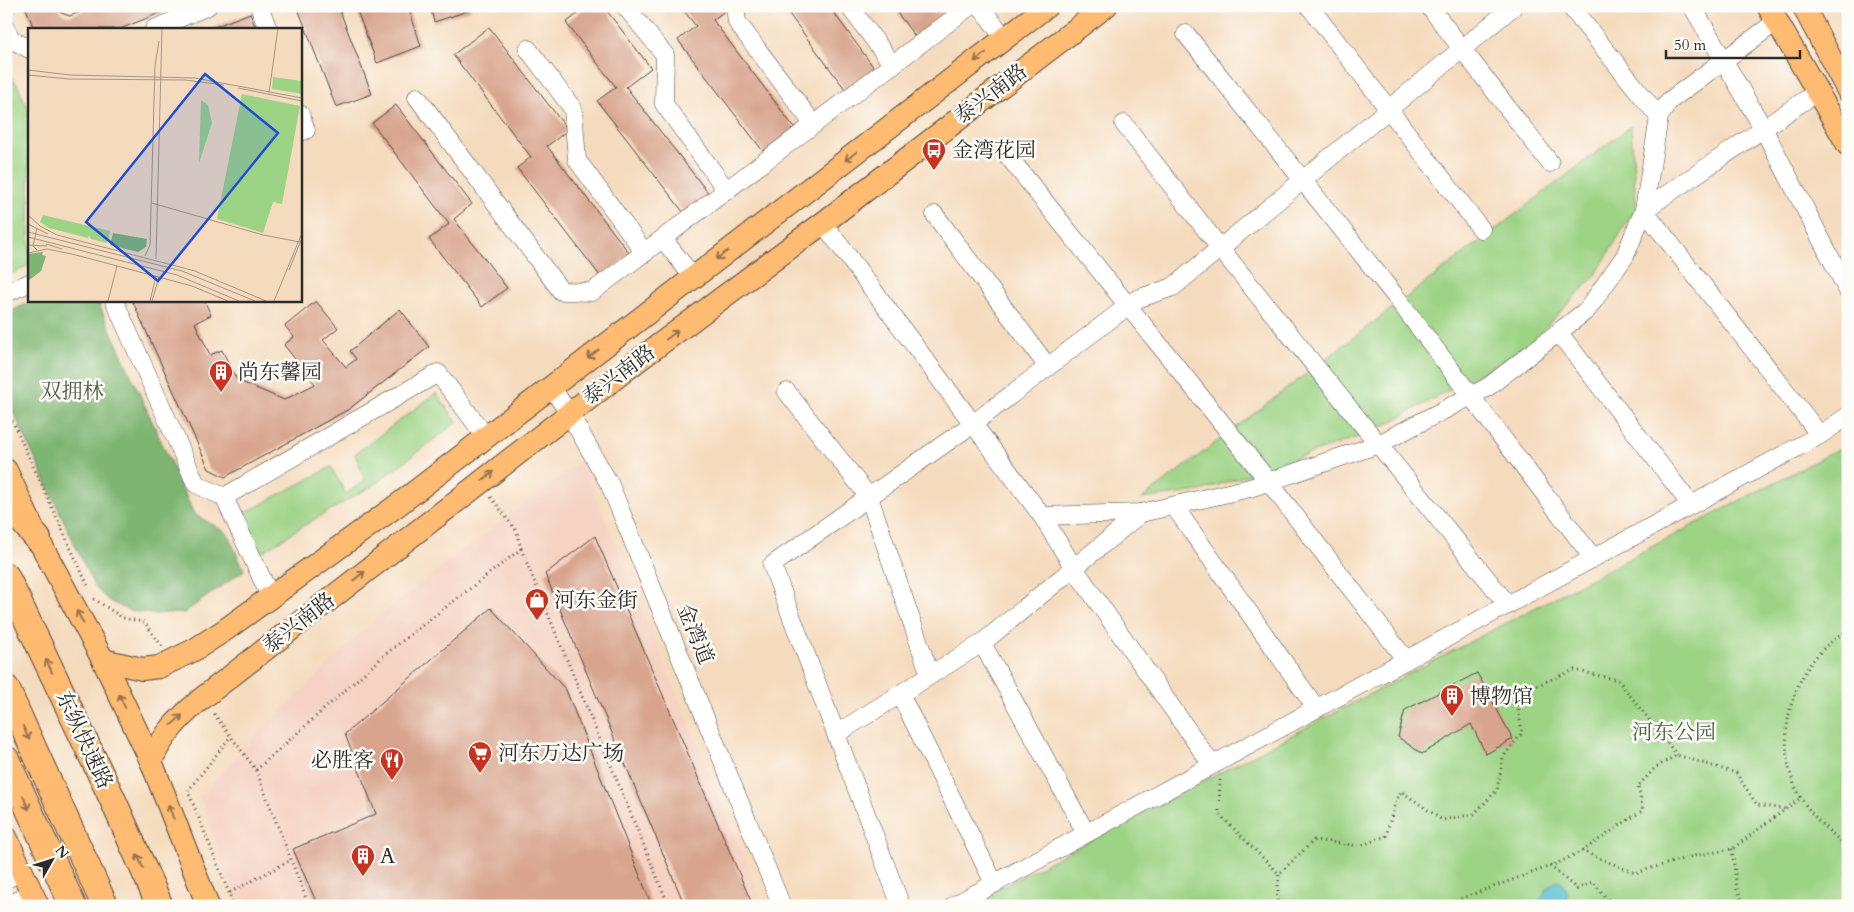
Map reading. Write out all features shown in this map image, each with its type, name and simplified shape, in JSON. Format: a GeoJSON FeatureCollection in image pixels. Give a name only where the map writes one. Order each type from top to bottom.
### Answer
{"type":"FeatureCollection","features":[{"type":"Feature","properties":{"kind":"highway"},"geometry":{"type":"LineString","coordinates":[[6,502],[38,539]]}},
{"type":"Feature","properties":{"kind":"highway","name":"东纵快速路"},"geometry":{"type":"LineString","coordinates":[[6,576],[108,789],[160,906]]}},
{"type":"Feature","properties":{"kind":"highway"},"geometry":{"type":"LineString","coordinates":[[6,688],[105,906]]}},
{"type":"Feature","properties":{"kind":"highway"},"geometry":{"type":"LineString","coordinates":[[6,759],[73,906]]}},
{"type":"Feature","properties":{"kind":"main road","name":"泰兴南路"},"geometry":{"type":"LineString","coordinates":[[103,660],[142,668],[159,667],[194,650],[399,504],[1047,6]]}},
{"type":"Feature","properties":{"kind":"main road","name":"泰兴南路"},"geometry":{"type":"LineString","coordinates":[[150,761],[160,741],[172,725],[200,700],[569,413],[823,223],[1106,6]]}},
{"type":"Feature","properties":{"kind":"main road"},"geometry":{"type":"LineString","coordinates":[[1803,6],[1848,91]]}},
{"type":"Feature","properties":{"kind":"main road"},"geometry":{"type":"LineString","coordinates":[[1772,14],[1848,145]]}},
{"type":"Feature","properties":{"kind":"main road"},"geometry":{"type":"LineString","coordinates":[[6,470],[38,539],[103,660],[150,761],[208,906]]}},
{"type":"Feature","properties":{"kind":"main road"},"geometry":{"type":"LineString","coordinates":[[6,837],[14,875],[35,900]]}},
{"type":"Feature","properties":{"kind":"street"},"geometry":{"type":"LineString","coordinates":[[158,28],[176,24],[208,6]]}},
{"type":"Feature","properties":{"kind":"street"},"geometry":{"type":"LineString","coordinates":[[259,6],[268,28]]}},
{"type":"Feature","properties":{"kind":"street"},"geometry":{"type":"LineString","coordinates":[[625,6],[665,55],[664,104],[727,191]]}},
{"type":"Feature","properties":{"kind":"street"},"geometry":{"type":"LineString","coordinates":[[735,6],[737,22],[814,125]]}},
{"type":"Feature","properties":{"kind":"street"},"geometry":{"type":"LineString","coordinates":[[849,6],[893,65]]}},
{"type":"Feature","properties":{"kind":"street"},"geometry":{"type":"LineString","coordinates":[[417,97],[562,291],[592,292],[970,6]]}},
{"type":"Feature","properties":{"kind":"street"},"geometry":{"type":"LineString","coordinates":[[980,6],[1005,39]]}},
{"type":"Feature","properties":{"kind":"street"},"geometry":{"type":"LineString","coordinates":[[1310,6],[1481,229]]}},
{"type":"Feature","properties":{"kind":"street"},"geometry":{"type":"LineString","coordinates":[[1429,6],[1550,163]]}},
{"type":"Feature","properties":{"kind":"street"},"geometry":{"type":"LineString","coordinates":[[901,906],[772,565],[974,423],[1136,299],[1173,286],[1514,6]]}},
{"type":"Feature","properties":{"kind":"street"},"geometry":{"type":"LineString","coordinates":[[1570,6],[1659,117]]}},
{"type":"Feature","properties":{"kind":"street"},"geometry":{"type":"LineString","coordinates":[[1692,6],[1763,128],[1848,291]]}},
{"type":"Feature","properties":{"kind":"street"},"geometry":{"type":"LineString","coordinates":[[1042,516],[1142,513],[1269,482],[1379,444],[1488,387],[1586,310],[1625,256],[1644,210],[1659,117],[1669,102],[1724,61],[1772,14]]}},
{"type":"Feature","properties":{"kind":"street"},"geometry":{"type":"LineString","coordinates":[[6,29],[11,39],[28,48]]}},
{"type":"Feature","properties":{"kind":"street"},"geometry":{"type":"LineString","coordinates":[[1186,34],[1396,297],[1593,558]]}},
{"type":"Feature","properties":{"kind":"street"},"geometry":{"type":"LineString","coordinates":[[528,49],[573,109],[577,160],[644,253]]}},
{"type":"Feature","properties":{"kind":"street"},"geometry":{"type":"LineString","coordinates":[[1644,210],[1817,92]]}},
{"type":"Feature","properties":{"kind":"street"},"geometry":{"type":"LineString","coordinates":[[301,117],[306,130],[301,132]]}},
{"type":"Feature","properties":{"kind":"street"},"geometry":{"type":"LineString","coordinates":[[1124,124],[1220,248],[1508,604]]}},
{"type":"Feature","properties":{"kind":"street"},"geometry":{"type":"LineString","coordinates":[[1008,156],[1126,306],[1269,482],[1406,660]]}},
{"type":"Feature","properties":{"kind":"street"},"geometry":{"type":"LineString","coordinates":[[1644,210],[1820,435]]}},
{"type":"Feature","properties":{"kind":"street"},"geometry":{"type":"LineString","coordinates":[[935,215],[1048,367]]}},
{"type":"Feature","properties":{"kind":"street"},"geometry":{"type":"LineString","coordinates":[[823,223],[1042,516],[1074,568],[1217,768]]}},
{"type":"Feature","properties":{"kind":"street"},"geometry":{"type":"LineString","coordinates":[[663,239],[693,277]]}},
{"type":"Feature","properties":{"kind":"street"},"geometry":{"type":"LineString","coordinates":[[6,293],[28,283]]}},
{"type":"Feature","properties":{"kind":"street"},"geometry":{"type":"LineString","coordinates":[[114,301],[196,484],[224,497],[270,596]]}},
{"type":"Feature","properties":{"kind":"street"},"geometry":{"type":"LineString","coordinates":[[1559,333],[1691,505]]}},
{"type":"Feature","properties":{"kind":"street"},"geometry":{"type":"LineString","coordinates":[[224,497],[438,373],[486,437]]}},
{"type":"Feature","properties":{"kind":"street","name":"金湾道"},"geometry":{"type":"LineString","coordinates":[[551,387],[569,413],[610,485],[782,906]]}},
{"type":"Feature","properties":{"kind":"street"},"geometry":{"type":"LineString","coordinates":[[787,392],[868,497],[930,675]]}},
{"type":"Feature","properties":{"kind":"street"},"geometry":{"type":"LineString","coordinates":[[953,906],[1086,833],[1217,768],[1316,708],[1820,435],[1848,416]]}},
{"type":"Feature","properties":{"kind":"street"},"geometry":{"type":"LineString","coordinates":[[1174,506],[1316,708]]}},
{"type":"Feature","properties":{"kind":"street"},"geometry":{"type":"LineString","coordinates":[[836,734],[982,643],[1142,513]]}},
{"type":"Feature","properties":{"kind":"street"},"geometry":{"type":"LineString","coordinates":[[982,643],[1086,833]]}},
{"type":"Feature","properties":{"kind":"street"},"geometry":{"type":"LineString","coordinates":[[900,694],[994,883]]}},
{"type":"Feature","properties":{"kind":"street"},"geometry":{"type":"LineString","coordinates":[[7,906],[35,900]]}},
{"type":"Feature","properties":{"kind":"path"},"geometry":{"type":"LineString","coordinates":[[480,482],[517,532],[521,549],[669,906]]}},
{"type":"Feature","properties":{"kind":"path"},"geometry":{"type":"LineString","coordinates":[[256,770],[388,652],[521,549]]}},
{"type":"Feature","properties":{"kind":"path"},"geometry":{"type":"LineString","coordinates":[[1848,631],[1837,636],[1809,666],[1791,703],[1786,743],[1794,784],[1816,820],[1848,847]]}},
{"type":"Feature","properties":{"kind":"path"},"geometry":{"type":"LineString","coordinates":[[1278,906],[1279,874],[1314,840],[1360,846],[1386,836],[1394,807],[1401,791],[1442,820],[1474,814],[1497,790],[1504,758],[1522,733],[1516,694],[1574,670],[1618,680],[1677,755],[1736,773],[1757,805],[1786,809]]}},
{"type":"Feature","properties":{"kind":"path"},"geometry":{"type":"LineString","coordinates":[[231,736],[188,791],[234,906]]}},
{"type":"Feature","properties":{"kind":"path"},"geometry":{"type":"LineString","coordinates":[[1456,906],[1457,900],[1550,866],[1582,851],[1643,810],[1638,786],[1656,767],[1677,755]]}},
{"type":"Feature","properties":{"kind":"path"},"geometry":{"type":"LineString","coordinates":[[1217,768],[1220,814],[1279,874]]}},
{"type":"Feature","properties":{"kind":"path"},"geometry":{"type":"LineString","coordinates":[[1582,851],[1635,873],[1693,856],[1732,849],[1802,797]]}},
{"type":"Feature","properties":{"kind":"path"},"geometry":{"type":"LineString","coordinates":[[1732,849],[1737,889],[1745,906]]}},
{"type":"Feature","properties":{"kind":"path"},"geometry":{"type":"LineString","coordinates":[[229,894],[291,860]]}},
{"type":"Feature","properties":{"kind":"path"},"geometry":{"type":"LineString","coordinates":[[1550,866],[1577,889],[1593,882],[1613,906]]}},
{"type":"Feature","properties":{"kind":"shaded area"},"geometry":{"type":"Polygon","coordinates":[[[581,461],[764,906],[240,906],[227,876],[200,797],[263,728],[362,632],[429,576],[581,461]]]}},
{"type":"Feature","properties":{"kind":"green space"},"geometry":{"type":"Polygon","coordinates":[[[6,71],[17,84],[28,109],[28,266],[6,277],[6,71]]]}},
{"type":"Feature","properties":{"kind":"green space"},"geometry":{"type":"Polygon","coordinates":[[[1631,126],[1636,207],[1595,276],[1525,348],[1373,432],[1200,491],[1142,499],[1631,126]]]}},
{"type":"Feature","properties":{"kind":"green space","name":"双拥林"},"geometry":{"type":"Polygon","coordinates":[[[34,301],[97,301],[194,514],[227,533],[244,570],[184,613],[153,614],[130,611],[109,601],[94,586],[6,396],[6,313],[34,301]]]}},
{"type":"Feature","properties":{"kind":"green space"},"geometry":{"type":"Polygon","coordinates":[[[436,393],[457,422],[375,484],[293,532],[258,555],[243,514],[331,467],[346,494],[365,480],[355,454],[436,393]]]}},
{"type":"Feature","properties":{"kind":"green space","name":"河东公园"},"geometry":{"type":"Polygon","coordinates":[[[1848,444],[1848,906],[965,906],[1848,444]]]}},
{"type":"Feature","properties":{"kind":"water"},"geometry":{"type":"Polygon","coordinates":[[[1558,880],[1567,892],[1564,906],[1537,906],[1547,888],[1558,880]]]}},
{"type":"Feature","properties":{"kind":"building"},"geometry":{"type":"Polygon","coordinates":[[[25,6],[58,6],[61,13],[70,16],[94,6],[177,6],[122,28],[34,28],[25,6]]]}},
{"type":"Feature","properties":{"kind":"building"},"geometry":{"type":"Polygon","coordinates":[[[297,6],[338,6],[372,94],[336,107],[297,6]]]}},
{"type":"Feature","properties":{"kind":"building"},"geometry":{"type":"Polygon","coordinates":[[[355,6],[408,6],[421,46],[377,63],[355,6]]]}},
{"type":"Feature","properties":{"kind":"building"},"geometry":{"type":"Polygon","coordinates":[[[430,6],[470,6],[471,10],[434,22],[430,6]]]}},
{"type":"Feature","properties":{"kind":"building"},"geometry":{"type":"Polygon","coordinates":[[[587,6],[603,6],[651,68],[626,87],[709,194],[684,213],[597,101],[616,87],[566,23],[587,6]]]}},
{"type":"Feature","properties":{"kind":"building"},"geometry":{"type":"Polygon","coordinates":[[[680,6],[731,6],[713,20],[797,131],[766,155],[678,40],[696,26],[680,6]]]}},
{"type":"Feature","properties":{"kind":"building"},"geometry":{"type":"Polygon","coordinates":[[[783,6],[829,6],[877,72],[848,93],[783,6]]]}},
{"type":"Feature","properties":{"kind":"building"},"geometry":{"type":"Polygon","coordinates":[[[892,6],[945,6],[951,13],[917,39],[892,6]]]}},
{"type":"Feature","properties":{"kind":"building"},"geometry":{"type":"Polygon","coordinates":[[[250,13],[256,28],[214,28],[250,13]]]}},
{"type":"Feature","properties":{"kind":"building"},"geometry":{"type":"Polygon","coordinates":[[[489,27],[568,130],[547,146],[630,254],[601,277],[517,168],[531,157],[453,55],[489,27]]]}},
{"type":"Feature","properties":{"kind":"building"},"geometry":{"type":"Polygon","coordinates":[[[396,105],[472,204],[454,219],[507,288],[482,307],[429,239],[449,224],[372,123],[396,105]]]}},
{"type":"Feature","properties":{"kind":"building","name":"尚东馨园"},"geometry":{"type":"Polygon","coordinates":[[[132,301],[204,301],[211,315],[195,323],[210,355],[222,350],[237,380],[284,400],[315,384],[284,345],[294,337],[285,326],[316,301],[338,328],[323,340],[346,367],[356,359],[350,351],[400,309],[429,347],[349,409],[225,477],[209,469],[132,301]]]}},
{"type":"Feature","properties":{"kind":"building"},"geometry":{"type":"Polygon","coordinates":[[[595,536],[753,906],[685,906],[545,574],[595,536]]]}},
{"type":"Feature","properties":{"kind":"building","name":"河东万达广场"},"geometry":{"type":"Polygon","coordinates":[[[491,608],[566,690],[652,906],[318,906],[293,849],[376,814],[345,734],[491,608]]]}},
{"type":"Feature","properties":{"kind":"building","name":"博物馆"},"geometry":{"type":"Polygon","coordinates":[[[1477,673],[1513,739],[1486,754],[1471,724],[1422,754],[1398,737],[1405,710],[1477,673]]]}},
{"type":"Feature","properties":{"kind":"place","name":"金湾花园"},"geometry":{"type":"Point","coordinates":[934,171]}},
{"type":"Feature","properties":{"kind":"place","name":"尚东馨园"},"geometry":{"type":"Point","coordinates":[221,393]}},
{"type":"Feature","properties":{"kind":"place","name":"河东金街"},"geometry":{"type":"Point","coordinates":[537,621]}},
{"type":"Feature","properties":{"kind":"place","name":"博物馆"},"geometry":{"type":"Point","coordinates":[1452,717]}},
{"type":"Feature","properties":{"kind":"place","name":"河东万达广场"},"geometry":{"type":"Point","coordinates":[480,774]}},
{"type":"Feature","properties":{"kind":"place","name":"必胜客"},"geometry":{"type":"Point","coordinates":[392,781]}},
{"type":"Feature","properties":{"kind":"place","name":"A"},"geometry":{"type":"Point","coordinates":[363,877]}}]}
